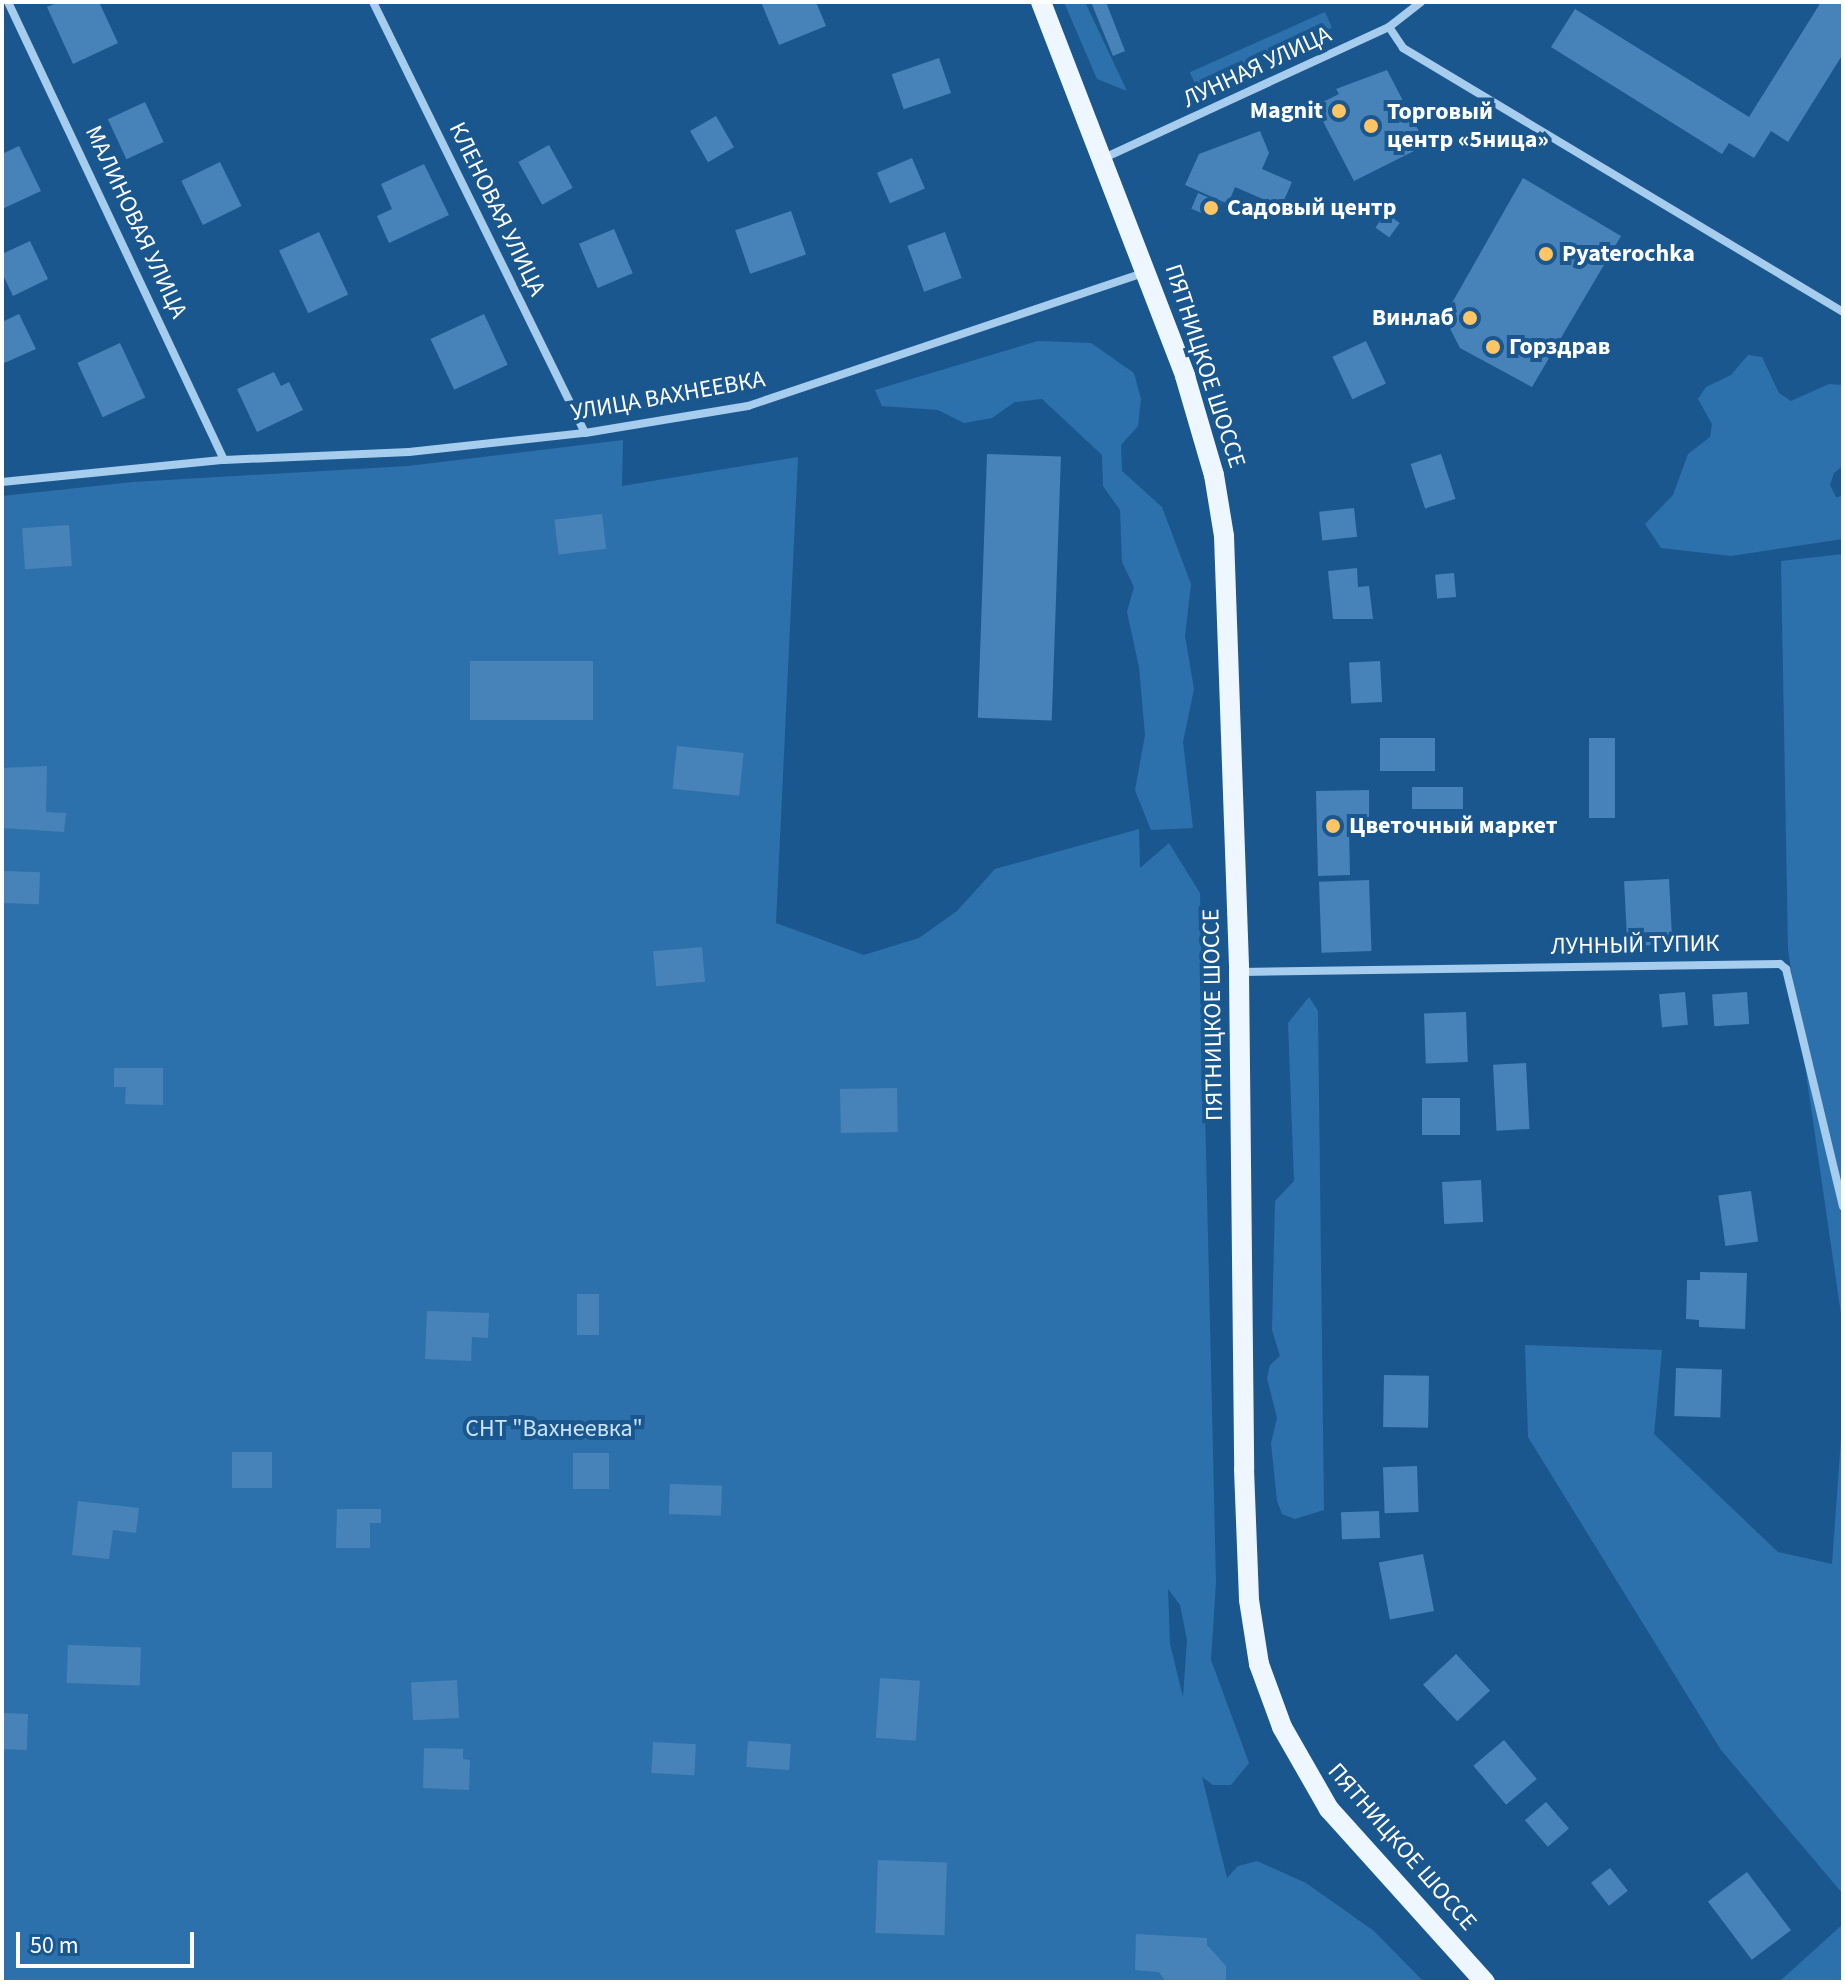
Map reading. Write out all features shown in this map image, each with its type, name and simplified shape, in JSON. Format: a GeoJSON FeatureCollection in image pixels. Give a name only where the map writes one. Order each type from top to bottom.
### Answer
{"type":"FeatureCollection","features":[{"type":"Feature","properties":{"kind":"main road","name":"ПЯТНИЦКОЕ ШОССЕ"},"geometry":{"type":"LineString","coordinates":[[1041,2],[1148,271],[1185,376],[1214,475],[1224,536],[1239,972],[1244,1469],[1249,1600],[1259,1664],[1287,1738],[1329,1809],[1485,1982]]}},
{"type":"Feature","properties":{"kind":"street","name":"МАЛИНОВАЯ УЛИЦА"},"geometry":{"type":"LineString","coordinates":[[8,2],[224,460]]}},
{"type":"Feature","properties":{"kind":"street","name":"КЛЕНОВАЯ УЛИЦА"},"geometry":{"type":"LineString","coordinates":[[373,2],[585,433]]}},
{"type":"Feature","properties":{"kind":"street","name":"ЛУННАЯ УЛИЦА"},"geometry":{"type":"LineString","coordinates":[[1104,158],[1389,27],[1421,2]]}},
{"type":"Feature","properties":{"kind":"street"},"geometry":{"type":"LineString","coordinates":[[1389,27],[1403,48],[1843,312]]}},
{"type":"Feature","properties":{"kind":"street","name":"УЛИЦА ВАХНЕЕВКА"},"geometry":{"type":"LineString","coordinates":[[2,482],[224,460],[409,452],[585,433],[748,406],[1148,271]]}},
{"type":"Feature","properties":{"kind":"street","name":"ЛУННЫЙ ТУПИК"},"geometry":{"type":"LineString","coordinates":[[1239,972],[1780,964],[1786,969],[1843,1206]]}},
{"type":"Feature","properties":{"kind":"green space"},"geometry":{"type":"Polygon","coordinates":[[[1064,2],[1085,2],[1127,91],[1097,79],[1064,2]]]}},
{"type":"Feature","properties":{"kind":"green space"},"geometry":{"type":"Polygon","coordinates":[[[1325,12],[1332,28],[1197,88],[1190,72],[1325,12]]]}},
{"type":"Feature","properties":{"kind":"green space"},"geometry":{"type":"Polygon","coordinates":[[[1038,341],[1091,343],[1134,373],[1141,399],[1138,426],[1121,445],[1122,471],[1162,507],[1191,584],[1185,636],[1194,689],[1183,742],[1193,828],[1151,830],[1135,790],[1145,735],[1139,667],[1127,612],[1134,587],[1122,562],[1120,510],[1103,486],[1102,455],[1042,399],[1015,402],[992,418],[964,423],[938,410],[882,406],[875,390],[1038,341]]]}},
{"type":"Feature","properties":{"kind":"green space"},"geometry":{"type":"Polygon","coordinates":[[[1748,355],[1762,357],[1779,393],[1791,401],[1829,384],[1843,385],[1843,466],[1834,473],[1830,485],[1836,497],[1843,496],[1843,539],[1731,556],[1661,548],[1645,524],[1673,495],[1688,454],[1710,437],[1712,424],[1698,399],[1706,387],[1731,375],[1748,355]]]}},
{"type":"Feature","properties":{"kind":"green space","name":"СНТ \"Вахнеевка\""},"geometry":{"type":"Polygon","coordinates":[[[623,440],[622,486],[798,457],[776,923],[864,955],[919,938],[957,911],[995,869],[1139,829],[1140,868],[1169,843],[1200,893],[1216,1582],[1211,1660],[1249,1763],[1231,1785],[1213,1785],[1202,1777],[1227,1878],[1238,1866],[1257,1861],[1306,1883],[1374,1931],[1424,1982],[2,1982],[2,496],[133,482],[408,466],[623,440]],[[1168,1589],[1170,1644],[1183,1697],[1187,1640],[1180,1605],[1168,1589]]]}},
{"type":"Feature","properties":{"kind":"green space"},"geometry":{"type":"Polygon","coordinates":[[[1843,554],[1843,1328],[1788,949],[1781,561],[1843,554]]]}},
{"type":"Feature","properties":{"kind":"green space"},"geometry":{"type":"Polygon","coordinates":[[[1309,997],[1318,1011],[1324,1510],[1295,1519],[1282,1514],[1277,1501],[1271,1443],[1277,1418],[1267,1378],[1270,1365],[1280,1356],[1272,1330],[1275,1201],[1294,1181],[1288,1023],[1309,997]]]}},
{"type":"Feature","properties":{"kind":"green space"},"geometry":{"type":"Polygon","coordinates":[[[1525,1345],[1662,1350],[1654,1434],[1778,1552],[1832,1564],[1843,1411],[1843,1894],[1721,1750],[1528,1437],[1525,1345]]]}},
{"type":"Feature","properties":{"kind":"green space"},"geometry":{"type":"Polygon","coordinates":[[[1843,1924],[1843,1982],[1779,1982],[1843,1924]]]}},
{"type":"Feature","properties":{"kind":"building"},"geometry":{"type":"Polygon","coordinates":[[[59,2],[99,2],[118,43],[73,64],[47,7],[59,2]]]}},
{"type":"Feature","properties":{"kind":"building"},"geometry":{"type":"Polygon","coordinates":[[[761,2],[816,2],[826,26],[779,45],[761,2]]]}},
{"type":"Feature","properties":{"kind":"building"},"geometry":{"type":"Polygon","coordinates":[[[1091,2],[1106,2],[1125,51],[1113,56],[1091,2]]]}},
{"type":"Feature","properties":{"kind":"building"},"geometry":{"type":"Polygon","coordinates":[[[1821,2],[1843,2],[1843,54],[1788,142],[1771,131],[1754,158],[1729,143],[1722,154],[1551,47],[1575,9],[1749,117],[1821,2]]]}},
{"type":"Feature","properties":{"kind":"building"},"geometry":{"type":"Polygon","coordinates":[[[939,58],[951,93],[904,109],[892,74],[939,58]]]}},
{"type":"Feature","properties":{"kind":"building","name":"Торговый центр «5ница»"},"geometry":{"type":"Polygon","coordinates":[[[1387,70],[1426,145],[1354,181],[1315,106],[1339,94],[1336,89],[1387,70]]]}},
{"type":"Feature","properties":{"kind":"building"},"geometry":{"type":"Polygon","coordinates":[[[145,102],[164,142],[126,159],[108,119],[145,102]]]}},
{"type":"Feature","properties":{"kind":"building"},"geometry":{"type":"Polygon","coordinates":[[[716,116],[734,147],[708,162],[690,131],[716,116]]]}},
{"type":"Feature","properties":{"kind":"building"},"geometry":{"type":"Polygon","coordinates":[[[1260,131],[1269,153],[1262,169],[1292,182],[1281,207],[1235,187],[1228,204],[1185,185],[1199,154],[1260,131]]]}},
{"type":"Feature","properties":{"kind":"building"},"geometry":{"type":"Polygon","coordinates":[[[549,145],[573,188],[542,205],[518,162],[549,145]]]}},
{"type":"Feature","properties":{"kind":"building"},"geometry":{"type":"Polygon","coordinates":[[[19,146],[41,191],[2,209],[2,154],[19,146]]]}},
{"type":"Feature","properties":{"kind":"building"},"geometry":{"type":"Polygon","coordinates":[[[912,158],[925,188],[890,203],[877,173],[912,158]]]}},
{"type":"Feature","properties":{"kind":"building"},"geometry":{"type":"Polygon","coordinates":[[[220,162],[241,206],[203,225],[181,181],[220,162]]]}},
{"type":"Feature","properties":{"kind":"building"},"geometry":{"type":"Polygon","coordinates":[[[424,164],[449,215],[389,243],[377,216],[392,209],[381,184],[424,164]]]}},
{"type":"Feature","properties":{"kind":"building"},"geometry":{"type":"Polygon","coordinates":[[[1523,178],[1621,236],[1532,387],[1460,348],[1444,317],[1523,178]]]}},
{"type":"Feature","properties":{"kind":"building"},"geometry":{"type":"Polygon","coordinates":[[[1198,193],[1222,203],[1215,219],[1191,209],[1198,193]]]}},
{"type":"Feature","properties":{"kind":"building"},"geometry":{"type":"Polygon","coordinates":[[[791,211],[806,254],[750,274],[735,230],[791,211]]]}},
{"type":"Feature","properties":{"kind":"building"},"geometry":{"type":"Polygon","coordinates":[[[1386,213],[1400,223],[1389,238],[1375,228],[1386,213]]]}},
{"type":"Feature","properties":{"kind":"building"},"geometry":{"type":"Polygon","coordinates":[[[614,229],[633,273],[598,288],[579,244],[614,229]]]}},
{"type":"Feature","properties":{"kind":"building"},"geometry":{"type":"Polygon","coordinates":[[[319,232],[348,295],[308,313],[279,251],[319,232]]]}},
{"type":"Feature","properties":{"kind":"building"},"geometry":{"type":"Polygon","coordinates":[[[945,232],[962,278],[924,292],[907,246],[945,232]]]}},
{"type":"Feature","properties":{"kind":"building"},"geometry":{"type":"Polygon","coordinates":[[[30,241],[48,279],[13,296],[2,273],[2,254],[30,241]]]}},
{"type":"Feature","properties":{"kind":"building"},"geometry":{"type":"Polygon","coordinates":[[[19,314],[36,349],[2,364],[2,322],[19,314]]]}},
{"type":"Feature","properties":{"kind":"building"},"geometry":{"type":"Polygon","coordinates":[[[484,314],[508,365],[454,390],[431,339],[484,314]]]}},
{"type":"Feature","properties":{"kind":"building"},"geometry":{"type":"Polygon","coordinates":[[[1366,341],[1386,384],[1352,399],[1332,357],[1366,341]]]}},
{"type":"Feature","properties":{"kind":"building"},"geometry":{"type":"Polygon","coordinates":[[[120,343],[145,397],[103,417],[77,363],[120,343]]]}},
{"type":"Feature","properties":{"kind":"building"},"geometry":{"type":"Polygon","coordinates":[[[274,372],[281,386],[289,382],[303,410],[257,432],[237,389],[274,372]]]}},
{"type":"Feature","properties":{"kind":"building"},"geometry":{"type":"Polygon","coordinates":[[[987,454],[1061,457],[1052,720],[978,718],[987,454]]]}},
{"type":"Feature","properties":{"kind":"building"},"geometry":{"type":"Polygon","coordinates":[[[1441,454],[1456,499],[1425,509],[1411,464],[1441,454]]]}},
{"type":"Feature","properties":{"kind":"building"},"geometry":{"type":"Polygon","coordinates":[[[1354,508],[1357,537],[1322,540],[1319,512],[1354,508]]]}},
{"type":"Feature","properties":{"kind":"building"},"geometry":{"type":"Polygon","coordinates":[[[602,514],[606,549],[559,555],[554,520],[602,514]]]}},
{"type":"Feature","properties":{"kind":"building"},"geometry":{"type":"Polygon","coordinates":[[[69,525],[72,566],[25,569],[22,528],[69,525]]]}},
{"type":"Feature","properties":{"kind":"building"},"geometry":{"type":"Polygon","coordinates":[[[1357,568],[1358,587],[1369,586],[1373,619],[1333,619],[1328,571],[1357,568]]]}},
{"type":"Feature","properties":{"kind":"building"},"geometry":{"type":"Polygon","coordinates":[[[1454,573],[1456,597],[1437,599],[1435,575],[1454,573]]]}},
{"type":"Feature","properties":{"kind":"building"},"geometry":{"type":"Polygon","coordinates":[[[470,661],[593,661],[593,720],[470,720],[470,661]]]}},
{"type":"Feature","properties":{"kind":"building"},"geometry":{"type":"Polygon","coordinates":[[[1380,661],[1382,702],[1351,704],[1349,663],[1380,661]]]}},
{"type":"Feature","properties":{"kind":"building"},"geometry":{"type":"Polygon","coordinates":[[[1380,738],[1435,738],[1435,771],[1380,771],[1380,738]]]}},
{"type":"Feature","properties":{"kind":"building"},"geometry":{"type":"Polygon","coordinates":[[[1589,738],[1615,738],[1615,818],[1589,818],[1589,738]]]}},
{"type":"Feature","properties":{"kind":"building"},"geometry":{"type":"Polygon","coordinates":[[[677,746],[744,753],[739,796],[673,789],[677,746]]]}},
{"type":"Feature","properties":{"kind":"building"},"geometry":{"type":"Polygon","coordinates":[[[47,766],[46,812],[66,813],[64,832],[2,828],[2,768],[47,766]]]}},
{"type":"Feature","properties":{"kind":"building"},"geometry":{"type":"Polygon","coordinates":[[[1412,787],[1463,787],[1463,809],[1412,809],[1412,787]]]}},
{"type":"Feature","properties":{"kind":"building"},"geometry":{"type":"Polygon","coordinates":[[[1369,790],[1369,830],[1349,830],[1350,875],[1318,876],[1316,791],[1369,790]]]}},
{"type":"Feature","properties":{"kind":"building"},"geometry":{"type":"Polygon","coordinates":[[[2,871],[40,872],[39,904],[2,903],[2,871]]]}},
{"type":"Feature","properties":{"kind":"building"},"geometry":{"type":"Polygon","coordinates":[[[1669,879],[1672,944],[1627,946],[1624,881],[1669,879]]]}},
{"type":"Feature","properties":{"kind":"building"},"geometry":{"type":"Polygon","coordinates":[[[1369,880],[1371,951],[1322,953],[1319,882],[1369,880]]]}},
{"type":"Feature","properties":{"kind":"building"},"geometry":{"type":"Polygon","coordinates":[[[702,947],[705,982],[656,986],[653,951],[702,947]]]}},
{"type":"Feature","properties":{"kind":"building"},"geometry":{"type":"Polygon","coordinates":[[[1685,992],[1688,1025],[1662,1027],[1659,994],[1685,992]]]}},
{"type":"Feature","properties":{"kind":"building"},"geometry":{"type":"Polygon","coordinates":[[[1747,992],[1749,1024],[1714,1026],[1712,994],[1747,992]]]}},
{"type":"Feature","properties":{"kind":"building"},"geometry":{"type":"Polygon","coordinates":[[[1466,1012],[1468,1062],[1426,1063],[1424,1013],[1466,1012]]]}},
{"type":"Feature","properties":{"kind":"building"},"geometry":{"type":"Polygon","coordinates":[[[1526,1063],[1529,1129],[1496,1131],[1493,1065],[1526,1063]]]}},
{"type":"Feature","properties":{"kind":"building"},"geometry":{"type":"Polygon","coordinates":[[[114,1068],[163,1068],[163,1105],[125,1104],[126,1087],[114,1087],[114,1068]]]}},
{"type":"Feature","properties":{"kind":"building"},"geometry":{"type":"Polygon","coordinates":[[[897,1088],[898,1132],[841,1133],[840,1089],[897,1088]]]}},
{"type":"Feature","properties":{"kind":"building"},"geometry":{"type":"Polygon","coordinates":[[[1422,1098],[1460,1098],[1460,1135],[1422,1135],[1422,1098]]]}},
{"type":"Feature","properties":{"kind":"building"},"geometry":{"type":"Polygon","coordinates":[[[1481,1180],[1483,1222],[1444,1224],[1442,1182],[1481,1180]]]}},
{"type":"Feature","properties":{"kind":"building"},"geometry":{"type":"Polygon","coordinates":[[[1751,1191],[1758,1242],[1725,1246],[1718,1196],[1751,1191]]]}},
{"type":"Feature","properties":{"kind":"building"},"geometry":{"type":"Polygon","coordinates":[[[1700,1272],[1747,1273],[1745,1329],[1699,1327],[1699,1320],[1686,1319],[1687,1280],[1700,1280],[1700,1272]]]}},
{"type":"Feature","properties":{"kind":"building"},"geometry":{"type":"Polygon","coordinates":[[[577,1294],[599,1294],[599,1335],[577,1335],[577,1294]]]}},
{"type":"Feature","properties":{"kind":"building"},"geometry":{"type":"Polygon","coordinates":[[[427,1311],[489,1313],[488,1338],[472,1337],[471,1361],[425,1359],[427,1311]]]}},
{"type":"Feature","properties":{"kind":"building"},"geometry":{"type":"Polygon","coordinates":[[[1676,1368],[1722,1370],[1720,1418],[1674,1416],[1676,1368]]]}},
{"type":"Feature","properties":{"kind":"building"},"geometry":{"type":"Polygon","coordinates":[[[1384,1375],[1429,1376],[1428,1428],[1383,1427],[1384,1375]]]}},
{"type":"Feature","properties":{"kind":"building"},"geometry":{"type":"Polygon","coordinates":[[[232,1452],[272,1452],[272,1488],[232,1488],[232,1452]]]}},
{"type":"Feature","properties":{"kind":"building"},"geometry":{"type":"Polygon","coordinates":[[[573,1453],[609,1453],[609,1489],[573,1489],[573,1453]]]}},
{"type":"Feature","properties":{"kind":"building"},"geometry":{"type":"Polygon","coordinates":[[[1417,1466],[1419,1512],[1385,1513],[1383,1467],[1417,1466]]]}},
{"type":"Feature","properties":{"kind":"building"},"geometry":{"type":"Polygon","coordinates":[[[670,1484],[722,1486],[721,1516],[669,1514],[670,1484]]]}},
{"type":"Feature","properties":{"kind":"building"},"geometry":{"type":"Polygon","coordinates":[[[78,1501],[139,1508],[136,1533],[113,1530],[109,1559],[72,1555],[78,1501]]]}},
{"type":"Feature","properties":{"kind":"building"},"geometry":{"type":"Polygon","coordinates":[[[337,1509],[381,1509],[381,1523],[370,1523],[370,1548],[336,1548],[337,1509]]]}},
{"type":"Feature","properties":{"kind":"building"},"geometry":{"type":"Polygon","coordinates":[[[1379,1511],[1380,1538],[1342,1539],[1341,1512],[1379,1511]]]}},
{"type":"Feature","properties":{"kind":"building"},"geometry":{"type":"Polygon","coordinates":[[[1423,1554],[1434,1611],[1390,1620],[1379,1563],[1423,1554]]]}},
{"type":"Feature","properties":{"kind":"building"},"geometry":{"type":"Polygon","coordinates":[[[68,1645],[141,1648],[140,1686],[67,1683],[68,1645]]]}},
{"type":"Feature","properties":{"kind":"building"},"geometry":{"type":"Polygon","coordinates":[[[1456,1654],[1490,1691],[1457,1721],[1423,1685],[1456,1654]]]}},
{"type":"Feature","properties":{"kind":"building"},"geometry":{"type":"Polygon","coordinates":[[[880,1678],[920,1681],[916,1741],[876,1738],[880,1678]]]}},
{"type":"Feature","properties":{"kind":"building"},"geometry":{"type":"Polygon","coordinates":[[[457,1680],[459,1718],[413,1720],[411,1682],[457,1680]]]}},
{"type":"Feature","properties":{"kind":"building"},"geometry":{"type":"Polygon","coordinates":[[[2,1713],[28,1714],[27,1750],[2,1749],[2,1713]]]}},
{"type":"Feature","properties":{"kind":"building"},"geometry":{"type":"Polygon","coordinates":[[[1504,1740],[1537,1779],[1506,1805],[1473,1766],[1504,1740]]]}},
{"type":"Feature","properties":{"kind":"building"},"geometry":{"type":"Polygon","coordinates":[[[748,1741],[791,1744],[789,1770],[746,1767],[748,1741]]]}},
{"type":"Feature","properties":{"kind":"building"},"geometry":{"type":"Polygon","coordinates":[[[653,1742],[696,1744],[694,1775],[651,1773],[653,1742]]]}},
{"type":"Feature","properties":{"kind":"building"},"geometry":{"type":"Polygon","coordinates":[[[424,1748],[463,1749],[463,1759],[470,1760],[469,1790],[423,1788],[424,1748]]]}},
{"type":"Feature","properties":{"kind":"building"},"geometry":{"type":"Polygon","coordinates":[[[1546,1802],[1569,1828],[1548,1847],[1525,1820],[1546,1802]]]}},
{"type":"Feature","properties":{"kind":"building"},"geometry":{"type":"Polygon","coordinates":[[[878,1860],[947,1862],[944,1935],[875,1933],[878,1860]]]}},
{"type":"Feature","properties":{"kind":"building"},"geometry":{"type":"Polygon","coordinates":[[[1610,1868],[1628,1891],[1609,1906],[1591,1883],[1610,1868]]]}},
{"type":"Feature","properties":{"kind":"building"},"geometry":{"type":"Polygon","coordinates":[[[1747,1872],[1791,1930],[1752,1960],[1708,1901],[1747,1872]]]}},
{"type":"Feature","properties":{"kind":"building"},"geometry":{"type":"Polygon","coordinates":[[[1136,1934],[1207,1938],[1207,1945],[1226,1966],[1226,1982],[1166,1982],[1159,1972],[1135,1970],[1136,1934]]]}},
{"type":"Feature","properties":{"kind":"place","name":"Magnit"},"geometry":{"type":"Point","coordinates":[1339,111]}},
{"type":"Feature","properties":{"kind":"place","name":"Торговый центр «5ница»"},"geometry":{"type":"Point","coordinates":[1371,126]}},
{"type":"Feature","properties":{"kind":"place","name":"Садовый центр"},"geometry":{"type":"Point","coordinates":[1211,208]}},
{"type":"Feature","properties":{"kind":"place","name":"Pyaterochka"},"geometry":{"type":"Point","coordinates":[1546,254]}},
{"type":"Feature","properties":{"kind":"place","name":"Винлаб"},"geometry":{"type":"Point","coordinates":[1470,318]}},
{"type":"Feature","properties":{"kind":"place","name":"Горздрав"},"geometry":{"type":"Point","coordinates":[1493,347]}},
{"type":"Feature","properties":{"kind":"place","name":"Цветочный маркет"},"geometry":{"type":"Point","coordinates":[1333,826]}}]}
